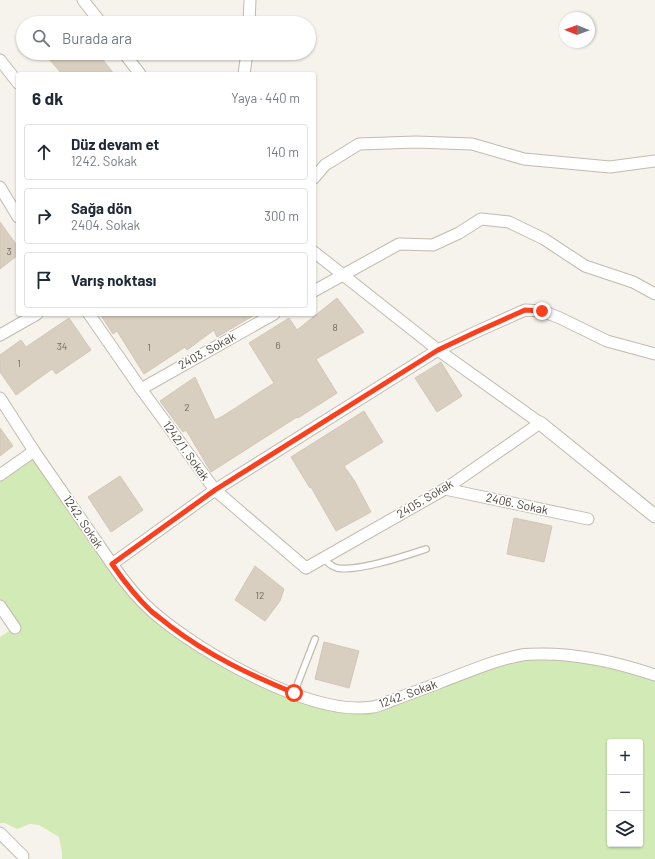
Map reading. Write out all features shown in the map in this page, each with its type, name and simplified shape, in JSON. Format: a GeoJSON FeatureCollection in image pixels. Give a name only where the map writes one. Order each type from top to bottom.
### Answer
{"type":"FeatureCollection","features":[{"type":"Feature","properties":{"kind":"street"},"geometry":{"type":"LineString","coordinates":[[83,0],[96,16]]}},
{"type":"Feature","properties":{"kind":"street"},"geometry":{"type":"LineString","coordinates":[[249,16],[250,0]]}},
{"type":"Feature","properties":{"kind":"street"},"geometry":{"type":"LineString","coordinates":[[0,60],[16,81]]}},
{"type":"Feature","properties":{"kind":"street"},"geometry":{"type":"LineString","coordinates":[[129,60],[138,72]]}},
{"type":"Feature","properties":{"kind":"street"},"geometry":{"type":"LineString","coordinates":[[244,72],[246,60]]}},
{"type":"Feature","properties":{"kind":"street"},"geometry":{"type":"LineString","coordinates":[[316,176],[325,165],[360,144],[416,142],[472,144],[524,159],[610,167],[655,161]]}},
{"type":"Feature","properties":{"kind":"street"},"geometry":{"type":"LineString","coordinates":[[0,187],[16,214]]}},
{"type":"Feature","properties":{"kind":"street"},"geometry":{"type":"LineString","coordinates":[[316,290],[399,244],[433,245],[459,233],[481,219],[509,222],[544,240],[585,266],[633,282],[655,294]]}},
{"type":"Feature","properties":{"kind":"street"},"geometry":{"type":"LineString","coordinates":[[316,254],[438,350],[540,423],[655,516]]}},
{"type":"Feature","properties":{"kind":"street"},"geometry":{"type":"LineString","coordinates":[[112,564],[215,490],[438,350],[525,310],[542,311],[607,341],[655,354]]}},
{"type":"Feature","properties":{"kind":"street"},"geometry":{"type":"LineString","coordinates":[[0,335],[33,316]]}},
{"type":"Feature","properties":{"kind":"street","name":"1242/1. Sokak"},"geometry":{"type":"LineString","coordinates":[[89,316],[140,389],[215,490],[306,568]]}},
{"type":"Feature","properties":{"kind":"street","name":"2403. Sokak"},"geometry":{"type":"LineString","coordinates":[[140,389],[270,316]]}},
{"type":"Feature","properties":{"kind":"street","name":"1242. Sokak"},"geometry":{"type":"LineString","coordinates":[[0,398],[34,451],[122,578],[152,611],[184,637],[250,675],[294,693],[322,702],[348,707],[374,707],[500,660],[523,654],[564,654],[594,658],[655,675]]}},
{"type":"Feature","properties":{"kind":"street","name":"2405. Sokak"},"geometry":{"type":"LineString","coordinates":[[306,568],[445,489],[540,423]]}},
{"type":"Feature","properties":{"kind":"street"},"geometry":{"type":"LineString","coordinates":[[0,475],[34,451]]}},
{"type":"Feature","properties":{"kind":"street","name":"2406. Sokak"},"geometry":{"type":"LineString","coordinates":[[445,489],[588,519]]}},
{"type":"Feature","properties":{"kind":"street"},"geometry":{"type":"LineString","coordinates":[[0,606],[15,628]]}},
{"type":"Feature","properties":{"kind":"street"},"geometry":{"type":"LineString","coordinates":[[0,833],[23,856]]}},
{"type":"Feature","properties":{"kind":"lane"},"geometry":{"type":"LineString","coordinates":[[322,553],[326,560],[333,566],[348,569],[394,560],[426,549]]}},
{"type":"Feature","properties":{"kind":"lane"},"geometry":{"type":"LineString","coordinates":[[294,693],[315,639]]}},
{"type":"Feature","properties":{"kind":"green space"},"geometry":{"type":"Polygon","coordinates":[[[34,451],[112,564],[184,637],[294,693],[374,707],[500,660],[564,654],[655,675],[655,859],[62,859],[59,837],[39,825],[30,824],[17,829],[5,823],[0,823],[0,637],[14,628],[0,606],[0,475],[34,451]]]}},
{"type":"Feature","properties":{"kind":"building"},"geometry":{"type":"Polygon","coordinates":[[[50,60],[103,60],[112,72],[60,72],[50,60]]]}},
{"type":"Feature","properties":{"kind":"building"},"geometry":{"type":"Polygon","coordinates":[[[0,222],[16,244],[16,257],[0,269],[0,222]]]}},
{"type":"Feature","properties":{"kind":"building"},"geometry":{"type":"Polygon","coordinates":[[[337,298],[364,332],[316,359],[337,393],[211,472],[186,430],[183,432],[160,401],[195,377],[215,420],[223,416],[274,383],[249,343],[289,318],[297,330],[337,298]]]}},
{"type":"Feature","properties":{"kind":"building"},"geometry":{"type":"Polygon","coordinates":[[[101,316],[253,316],[217,337],[214,330],[187,350],[185,347],[144,374],[117,331],[113,334],[101,316]]]}},
{"type":"Feature","properties":{"kind":"building"},"geometry":{"type":"Polygon","coordinates":[[[69,318],[91,350],[56,374],[52,369],[16,395],[0,372],[0,355],[21,340],[26,347],[69,318]]]}},
{"type":"Feature","properties":{"kind":"building"},"geometry":{"type":"Polygon","coordinates":[[[441,362],[462,396],[437,412],[415,378],[441,362]]]}},
{"type":"Feature","properties":{"kind":"building"},"geometry":{"type":"Polygon","coordinates":[[[364,411],[383,442],[344,466],[354,480],[371,512],[336,531],[311,487],[310,488],[291,457],[364,411]]]}},
{"type":"Feature","properties":{"kind":"building"},"geometry":{"type":"Polygon","coordinates":[[[0,428],[13,446],[0,456],[0,428]]]}},
{"type":"Feature","properties":{"kind":"building"},"geometry":{"type":"Polygon","coordinates":[[[120,476],[143,510],[111,532],[88,497],[120,476]]]}},
{"type":"Feature","properties":{"kind":"building"},"geometry":{"type":"Polygon","coordinates":[[[514,518],[552,526],[544,562],[507,554],[514,518]]]}},
{"type":"Feature","properties":{"kind":"building"},"geometry":{"type":"Polygon","coordinates":[[[255,566],[284,589],[280,601],[265,621],[235,600],[255,566]]]}},
{"type":"Feature","properties":{"kind":"building"},"geometry":{"type":"Polygon","coordinates":[[[324,642],[359,651],[349,688],[315,679],[324,642]]]}},
{"type":"Feature","properties":{"kind":"route"},"geometry":{"type":"LineString","coordinates":[[294,693],[250,675],[184,637],[152,611],[122,578],[112,564],[215,490],[438,350],[525,310],[542,311]]}}]}
